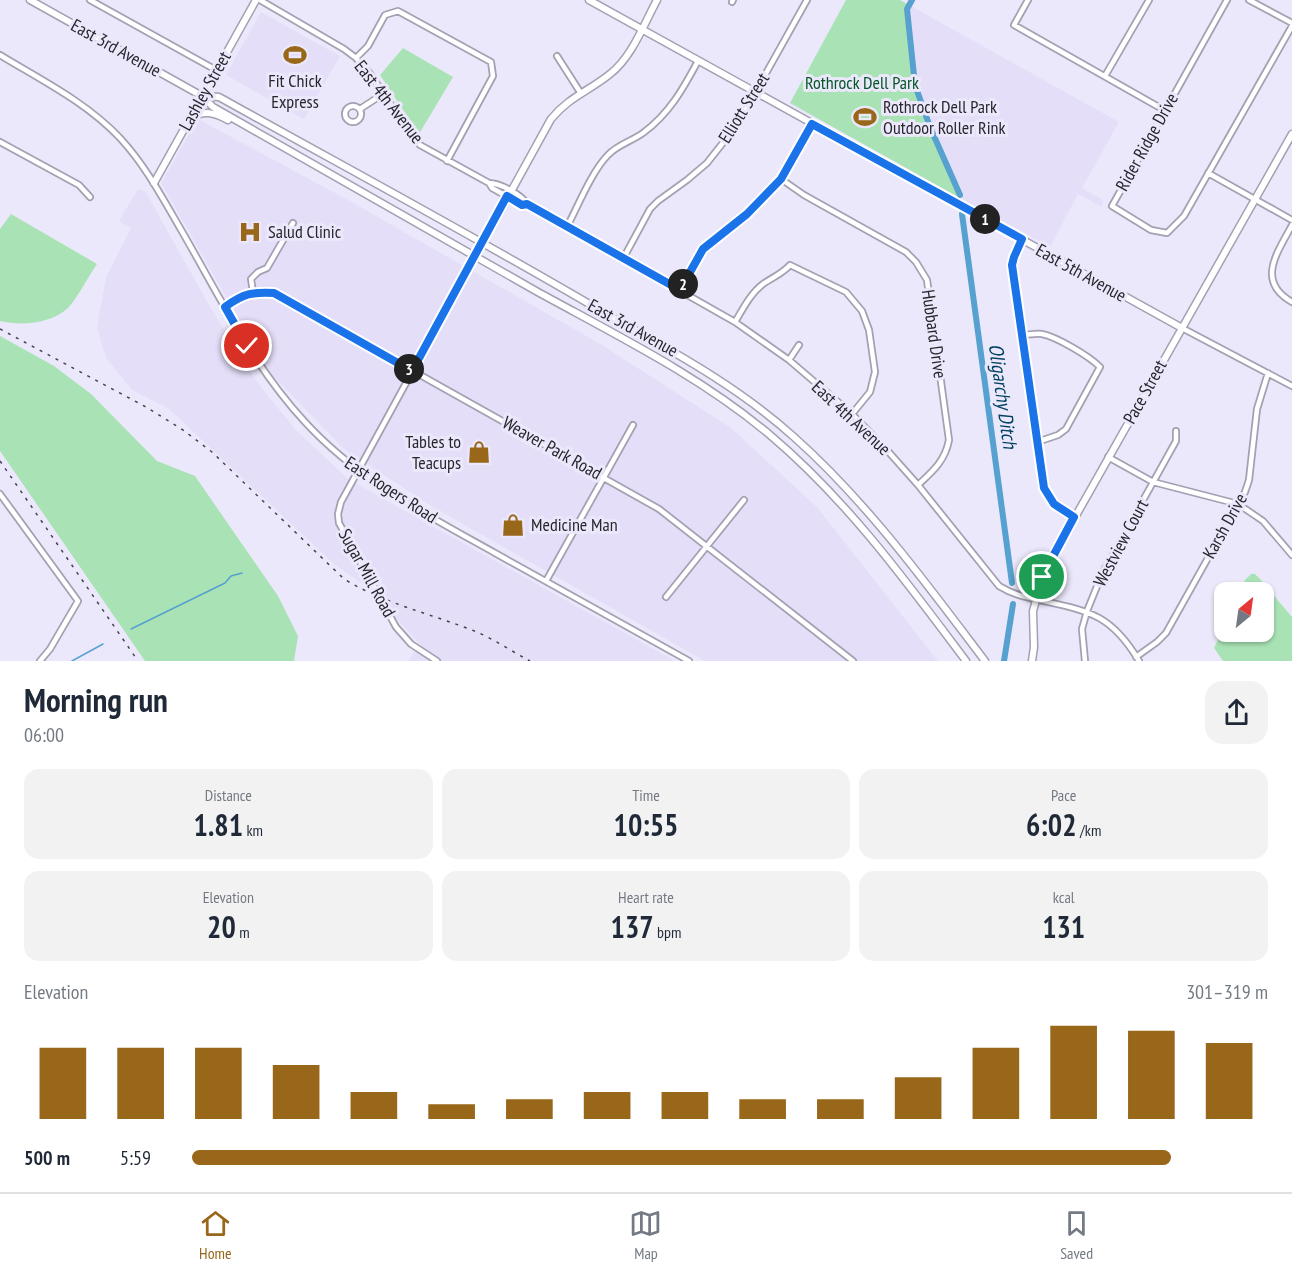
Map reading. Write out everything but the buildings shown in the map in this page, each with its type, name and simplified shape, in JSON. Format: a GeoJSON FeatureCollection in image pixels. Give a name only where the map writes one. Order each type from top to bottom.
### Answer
{"type":"FeatureCollection","features":[{"type":"Feature","properties":{"kind":"main road","name":"East 3rd Avenue"},"geometry":{"type":"LineString","coordinates":[[30,0],[202,96],[213,107],[254,131],[681,372],[719,397],[770,435],[826,487],[856,520],[966,661]]}},
{"type":"Feature","properties":{"kind":"main road","name":"Lashley Street"},"geometry":{"type":"LineString","coordinates":[[154,183],[216,70],[258,0]]}},
{"type":"Feature","properties":{"kind":"main road","name":"East 5th Avenue"},"geometry":{"type":"LineString","coordinates":[[589,0],[1182,328]]}},
{"type":"Feature","properties":{"kind":"main road"},"geometry":{"type":"LineString","coordinates":[[475,257],[551,118],[566,102],[616,69],[626,56],[657,0]]}},
{"type":"Feature","properties":{"kind":"main road","name":"East 3rd Avenue"},"geometry":{"type":"LineString","coordinates":[[202,96],[219,97],[483,242],[689,360],[739,393],[819,460],[859,502],[985,661]]}},
{"type":"Feature","properties":{"kind":"main road"},"geometry":{"type":"LineString","coordinates":[[188,122],[196,114],[213,113],[242,128],[254,131]]}},
{"type":"Feature","properties":{"kind":"main road","name":"Pace Street"},"geometry":{"type":"LineString","coordinates":[[1032,661],[1035,599],[1044,572],[1292,134]]}},
{"type":"Feature","properties":{"kind":"street"},"geometry":{"type":"LineString","coordinates":[[90,0],[216,70]]}},
{"type":"Feature","properties":{"kind":"street","name":"East 4th Avenue"},"geometry":{"type":"LineString","coordinates":[[258,0],[356,58],[420,146],[489,183],[492,188],[508,194],[522,205],[527,204],[680,290],[735,322],[789,360],[852,414],[918,485],[999,586],[1013,594],[1087,611],[1113,626],[1138,659]]}},
{"type":"Feature","properties":{"kind":"street","name":"Elliott Street"},"geometry":{"type":"LineString","coordinates":[[623,259],[650,209],[687,180],[719,150],[737,125],[807,0]]}},
{"type":"Feature","properties":{"kind":"street"},"geometry":{"type":"LineString","coordinates":[[1028,0],[1014,25],[1164,110]]}},
{"type":"Feature","properties":{"kind":"street"},"geometry":{"type":"LineString","coordinates":[[1105,76],[1149,0]]}},
{"type":"Feature","properties":{"kind":"street","name":"Rider Ridge Drive"},"geometry":{"type":"LineString","coordinates":[[1227,0],[1112,206],[1151,230],[1167,233],[1184,216],[1292,24]]}},
{"type":"Feature","properties":{"kind":"street"},"geometry":{"type":"LineString","coordinates":[[1249,0],[1292,24]]}},
{"type":"Feature","properties":{"kind":"street"},"geometry":{"type":"LineString","coordinates":[[356,58],[368,46],[386,15],[398,10],[491,62],[494,76],[447,161]]}},
{"type":"Feature","properties":{"kind":"street","name":"East Rogers Road"},"geometry":{"type":"LineString","coordinates":[[0,55],[82,105],[101,120],[133,154],[154,183],[244,342],[276,389],[316,434],[358,470],[406,504],[689,661]]}},
{"type":"Feature","properties":{"kind":"street"},"geometry":{"type":"LineString","coordinates":[[557,56],[580,92]]}},
{"type":"Feature","properties":{"kind":"street"},"geometry":{"type":"LineString","coordinates":[[567,227],[602,162],[615,149],[641,134],[668,111],[680,95],[698,61]]}},
{"type":"Feature","properties":{"kind":"street"},"geometry":{"type":"LineString","coordinates":[[360,109],[383,94]]}},
{"type":"Feature","properties":{"kind":"street"},"geometry":{"type":"LineString","coordinates":[[680,290],[703,249],[747,214],[781,179],[812,124]]}},
{"type":"Feature","properties":{"kind":"street"},"geometry":{"type":"LineString","coordinates":[[0,142],[79,185],[90,197]]}},
{"type":"Feature","properties":{"kind":"street"},"geometry":{"type":"LineString","coordinates":[[1208,173],[1292,223],[1274,258],[1272,281],[1277,290],[1292,302]]}},
{"type":"Feature","properties":{"kind":"street","name":"Hubbard Drive"},"geometry":{"type":"LineString","coordinates":[[781,179],[804,195],[906,252],[916,262],[927,280],[949,440],[944,458],[918,485]]}},
{"type":"Feature","properties":{"kind":"street"},"geometry":{"type":"LineString","coordinates":[[225,307],[238,297],[253,292],[251,279],[258,272],[267,268],[293,223]]}},
{"type":"Feature","properties":{"kind":"street"},"geometry":{"type":"LineString","coordinates":[[1022,239],[1012,265],[1044,488],[1054,504],[1074,517]]}},
{"type":"Feature","properties":{"kind":"street","name":"Sugar Mill Road"},"geometry":{"type":"LineString","coordinates":[[437,661],[411,644],[396,627],[339,523],[338,514],[340,502],[475,257]]}},
{"type":"Feature","properties":{"kind":"street"},"geometry":{"type":"LineString","coordinates":[[735,322],[753,292],[783,273],[790,265],[846,292],[862,311],[869,330],[875,372],[870,392],[852,414]]}},
{"type":"Feature","properties":{"kind":"street","name":"Weaver Park Road"},"geometry":{"type":"LineString","coordinates":[[253,292],[274,293],[659,508],[853,661]]}},
{"type":"Feature","properties":{"kind":"street","name":"East 5th Avenue"},"geometry":{"type":"LineString","coordinates":[[1182,328],[1292,386]]}},
{"type":"Feature","properties":{"kind":"street"},"geometry":{"type":"LineString","coordinates":[[1022,335],[1047,336],[1090,358],[1100,367],[1066,429],[1058,435],[1037,442]]}},
{"type":"Feature","properties":{"kind":"street"},"geometry":{"type":"LineString","coordinates":[[789,360],[799,345]]}},
{"type":"Feature","properties":{"kind":"street","name":"Karsh Drive"},"geometry":{"type":"LineString","coordinates":[[1138,659],[1166,633],[1249,480],[1257,409],[1268,373]]}},
{"type":"Feature","properties":{"kind":"street"},"geometry":{"type":"LineString","coordinates":[[546,581],[633,425]]}},
{"type":"Feature","properties":{"kind":"street","name":"Westview Court"},"geometry":{"type":"LineString","coordinates":[[1085,661],[1082,629],[1087,611],[1102,574],[1176,441],[1176,430]]}},
{"type":"Feature","properties":{"kind":"street"},"geometry":{"type":"LineString","coordinates":[[1108,457],[1153,482],[1238,504],[1263,521],[1292,554]]}},
{"type":"Feature","properties":{"kind":"street"},"geometry":{"type":"LineString","coordinates":[[0,494],[78,601],[50,649],[40,661]]}},
{"type":"Feature","properties":{"kind":"street"},"geometry":{"type":"LineString","coordinates":[[666,597],[744,500]]}},
{"type":"Feature","properties":{"kind":"shaded area"},"geometry":{"type":"Polygon","coordinates":[[[909,5],[1119,122],[1082,188],[1103,200],[1102,207],[1078,194],[1050,247],[960,198],[915,85],[907,9],[909,5]]]}},
{"type":"Feature","properties":{"kind":"shaded area"},"geometry":{"type":"Polygon","coordinates":[[[261,12],[340,56],[304,119],[226,75],[261,12]]]}},
{"type":"Feature","properties":{"kind":"shaded area"},"geometry":{"type":"Polygon","coordinates":[[[198,119],[348,200],[602,345],[731,428],[817,507],[938,661],[705,661],[431,506],[344,449],[269,372],[161,183],[198,119]]]}},
{"type":"Feature","properties":{"kind":"shaded area"},"geometry":{"type":"Polygon","coordinates":[[[138,189],[145,191],[212,310],[256,381],[296,430],[348,479],[675,661],[408,661],[420,644],[367,587],[334,564],[169,409],[132,390],[106,358],[97,327],[106,277],[131,228],[119,221],[138,189]]]}},
{"type":"Feature","properties":{"kind":"green space","name":"Rothrock Dell Park"},"geometry":{"type":"Polygon","coordinates":[[[846,0],[900,0],[909,5],[907,9],[915,85],[960,198],[790,103],[846,0]]]}},
{"type":"Feature","properties":{"kind":"green space"},"geometry":{"type":"Polygon","coordinates":[[[403,48],[453,77],[419,134],[380,75],[403,48]]]}},
{"type":"Feature","properties":{"kind":"green space"},"geometry":{"type":"Polygon","coordinates":[[[11,214],[97,264],[68,308],[45,320],[26,323],[0,321],[0,229],[11,214]]]}},
{"type":"Feature","properties":{"kind":"green space"},"geometry":{"type":"Polygon","coordinates":[[[0,336],[54,366],[91,394],[157,461],[195,476],[278,596],[298,636],[294,661],[145,661],[0,451],[0,336]]]}},
{"type":"Feature","properties":{"kind":"green space"},"geometry":{"type":"Polygon","coordinates":[[[1251,574],[1255,574],[1263,582],[1244,582],[1251,574]]]}},
{"type":"Feature","properties":{"kind":"green space"},"geometry":{"type":"Polygon","coordinates":[[[1274,596],[1292,617],[1292,661],[1223,661],[1214,648],[1217,642],[1274,642],[1274,596]]]}},
{"type":"Feature","properties":{"kind":"waterway","name":"Oligarchy Ditch"},"geometry":{"type":"LineString","coordinates":[[912,0],[907,9],[915,85],[930,127],[960,195]]}},
{"type":"Feature","properties":{"kind":"waterway","name":"Oligarchy Ditch"},"geometry":{"type":"LineString","coordinates":[[962,214],[1012,583]]}},
{"type":"Feature","properties":{"kind":"waterway"},"geometry":{"type":"LineString","coordinates":[[131,629],[225,583],[231,576],[242,573]]}},
{"type":"Feature","properties":{"kind":"waterway","name":"Oligarchy Ditch"},"geometry":{"type":"LineString","coordinates":[[1004,661],[1013,604]]}},
{"type":"Feature","properties":{"kind":"waterway"},"geometry":{"type":"LineString","coordinates":[[72,661],[103,644]]}},
{"type":"Feature","properties":{"kind":"railway"},"geometry":{"type":"LineString","coordinates":[[0,329],[146,407],[183,430],[212,452],[344,579],[392,602],[477,632],[530,661]]}},
{"type":"Feature","properties":{"kind":"railway"},"geometry":{"type":"LineString","coordinates":[[0,461],[138,661]]}},
{"type":"Feature","properties":{"kind":"place","name":"Fit Chick Express"},"geometry":{"type":"Point","coordinates":[295,55]}},
{"type":"Feature","properties":{"kind":"place","name":"Rothrock Dell Park Outdoor Roller Rink"},"geometry":{"type":"Point","coordinates":[865,117]}},
{"type":"Feature","properties":{"kind":"place","name":"Salud Clinic"},"geometry":{"type":"Point","coordinates":[250,232]}},
{"type":"Feature","properties":{"kind":"place","name":"Tables to Teacups"},"geometry":{"type":"Point","coordinates":[479,452]}},
{"type":"Feature","properties":{"kind":"place","name":"Medicine Man"},"geometry":{"type":"Point","coordinates":[513,525]}},
{"type":"Feature","properties":{"kind":"route"},"geometry":{"type":"LineString","coordinates":[[247,346],[225,307],[238,297],[253,292],[274,293],[412,371],[507,196],[522,205],[527,204],[680,290],[703,249],[747,214],[781,179],[812,124],[1022,239],[1012,265],[1044,488],[1054,504],[1074,517],[1042,577]]}}]}
